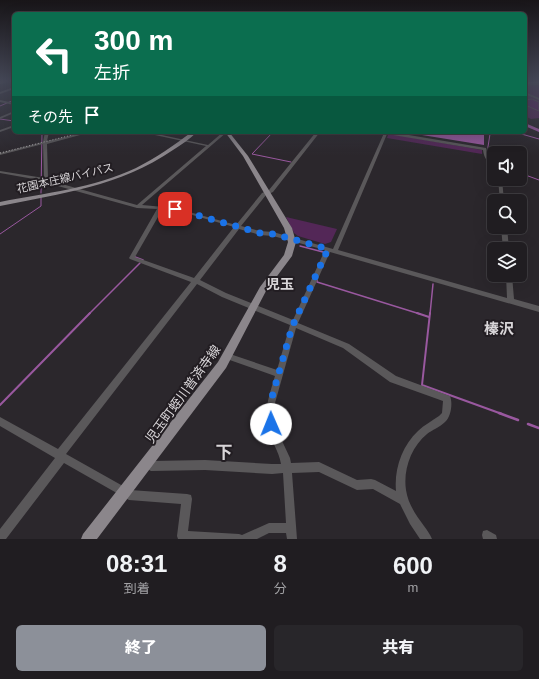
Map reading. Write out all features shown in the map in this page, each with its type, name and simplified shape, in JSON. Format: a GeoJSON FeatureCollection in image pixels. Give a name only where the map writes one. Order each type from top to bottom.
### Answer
{"type":"FeatureCollection","features":[{"type":"Feature","properties":{"kind":"main road","name":"花園本庄線バイパス"},"geometry":{"type":"LineString","coordinates":[[0,204],[98,183],[136,170],[160,157],[192,134]]}},
{"type":"Feature","properties":{"kind":"main road"},"geometry":{"type":"LineString","coordinates":[[228,134],[245,156],[288,228],[292,239]]}},
{"type":"Feature","properties":{"kind":"main road","name":"児玉町蛭川普済寺線"},"geometry":{"type":"LineString","coordinates":[[88,539],[207,386],[228,356],[253,306],[266,284],[288,256],[292,239]]}},
{"type":"Feature","properties":{"kind":"street"},"geometry":{"type":"LineString","coordinates":[[0,118],[12,113]]}},
{"type":"Feature","properties":{"kind":"street"},"geometry":{"type":"LineString","coordinates":[[0,131],[12,127]]}},
{"type":"Feature","properties":{"kind":"street"},"geometry":{"type":"LineString","coordinates":[[46,180],[47,134]]}},
{"type":"Feature","properties":{"kind":"street"},"geometry":{"type":"LineString","coordinates":[[0,154],[82,134]]}},
{"type":"Feature","properties":{"kind":"street"},"geometry":{"type":"LineString","coordinates":[[155,134],[209,146]]}},
{"type":"Feature","properties":{"kind":"street"},"geometry":{"type":"LineString","coordinates":[[137,206],[224,134]]}},
{"type":"Feature","properties":{"kind":"street"},"geometry":{"type":"LineString","coordinates":[[0,538],[61,456],[238,226],[262,196],[271,192],[316,134]]}},
{"type":"Feature","properties":{"kind":"street"},"geometry":{"type":"LineString","coordinates":[[292,539],[287,469],[285,458],[274,433],[271,418],[271,403],[278,374],[294,324],[331,250],[384,134]]}},
{"type":"Feature","properties":{"kind":"street"},"geometry":{"type":"LineString","coordinates":[[397,134],[485,149],[485,155],[487,158]]}},
{"type":"Feature","properties":{"kind":"street"},"geometry":{"type":"LineString","coordinates":[[0,172],[46,180],[137,206],[175,209],[260,233],[274,234],[539,309]]}},
{"type":"Feature","properties":{"kind":"street"},"geometry":{"type":"LineString","coordinates":[[160,208],[132,258],[196,280],[224,296],[253,306],[350,348],[393,379],[447,399],[447,411],[443,418],[425,430],[411,446],[400,474],[403,500],[427,539]]}},
{"type":"Feature","properties":{"kind":"street"},"geometry":{"type":"LineString","coordinates":[[510,282],[511,301]]}},
{"type":"Feature","properties":{"kind":"street"},"geometry":{"type":"LineString","coordinates":[[228,356],[278,374]]}},
{"type":"Feature","properties":{"kind":"street"},"geometry":{"type":"LineString","coordinates":[[0,421],[125,493],[130,495],[187,499],[182,536],[239,539]]}},
{"type":"Feature","properties":{"kind":"street"},"geometry":{"type":"LineString","coordinates":[[146,464],[151,466],[205,465],[287,469],[319,467],[357,485],[375,485],[397,499],[403,500]]}},
{"type":"Feature","properties":{"kind":"street"},"geometry":{"type":"LineString","coordinates":[[245,539],[269,528],[292,528]]}},
{"type":"Feature","properties":{"kind":"shaded area"},"geometry":{"type":"Polygon","coordinates":[[[527,105],[539,105],[539,118],[531,119],[527,117],[527,105]]]}},
{"type":"Feature","properties":{"kind":"shaded area"},"geometry":{"type":"Polygon","coordinates":[[[392,134],[482,150],[482,154],[387,138],[388,135],[392,134]]]}},
{"type":"Feature","properties":{"kind":"shaded area"},"geometry":{"type":"Polygon","coordinates":[[[420,134],[484,135],[484,145],[420,134]]]}},
{"type":"Feature","properties":{"kind":"shaded area"},"geometry":{"type":"Polygon","coordinates":[[[286,217],[337,229],[331,242],[325,244],[298,236],[294,233],[286,217]]]}},
{"type":"Feature","properties":{"kind":"building"},"geometry":{"type":"Polygon","coordinates":[[[527,105],[539,105],[539,111],[527,106],[527,105]]]}},
{"type":"Feature","properties":{"kind":"waterway"},"geometry":{"type":"LineString","coordinates":[[0,119],[12,121]]}},
{"type":"Feature","properties":{"kind":"waterway"},"geometry":{"type":"LineString","coordinates":[[527,125],[539,131]]}},
{"type":"Feature","properties":{"kind":"waterway"},"geometry":{"type":"LineString","coordinates":[[41,193],[42,134]]}},
{"type":"Feature","properties":{"kind":"waterway"},"geometry":{"type":"LineString","coordinates":[[271,134],[252,154],[291,162]]}},
{"type":"Feature","properties":{"kind":"waterway"},"geometry":{"type":"LineString","coordinates":[[488,146],[490,134]]}},
{"type":"Feature","properties":{"kind":"waterway"},"geometry":{"type":"LineString","coordinates":[[522,134],[539,139]]}},
{"type":"Feature","properties":{"kind":"waterway"},"geometry":{"type":"LineString","coordinates":[[527,176],[539,180]]}},
{"type":"Feature","properties":{"kind":"waterway"},"geometry":{"type":"LineString","coordinates":[[0,234],[41,206],[41,197]]}},
{"type":"Feature","properties":{"kind":"waterway"},"geometry":{"type":"LineString","coordinates":[[300,246],[323,252]]}},
{"type":"Feature","properties":{"kind":"waterway"},"geometry":{"type":"LineString","coordinates":[[135,257],[143,260]]}},
{"type":"Feature","properties":{"kind":"waterway"},"geometry":{"type":"LineString","coordinates":[[90,313],[140,263]]}},
{"type":"Feature","properties":{"kind":"waterway"},"geometry":{"type":"LineString","coordinates":[[317,280],[317,282],[420,314]]}},
{"type":"Feature","properties":{"kind":"waterway"},"geometry":{"type":"LineString","coordinates":[[430,314],[433,284]]}},
{"type":"Feature","properties":{"kind":"waterway"},"geometry":{"type":"LineString","coordinates":[[0,405],[90,313]]}},
{"type":"Feature","properties":{"kind":"waterway"},"geometry":{"type":"LineString","coordinates":[[430,313],[422,385],[502,414]]}},
{"type":"Feature","properties":{"kind":"waterway"},"geometry":{"type":"LineString","coordinates":[[420,314],[429,317]]}},
{"type":"Feature","properties":{"kind":"waterway"},"geometry":{"type":"LineString","coordinates":[[499,413],[518,420]]}},
{"type":"Feature","properties":{"kind":"waterway"},"geometry":{"type":"LineString","coordinates":[[528,424],[539,428]]}},
{"type":"Feature","properties":{"kind":"railway"},"geometry":{"type":"LineString","coordinates":[[0,153],[76,134]]}},
{"type":"Feature","properties":{"kind":"district","name":"児玉"},"geometry":{"type":"Point","coordinates":[280,284]}},
{"type":"Feature","properties":{"kind":"district","name":"榛沢"},"geometry":{"type":"Point","coordinates":[499,328]}},
{"type":"Feature","properties":{"kind":"district","name":"下"},"geometry":{"type":"Point","coordinates":[224,452]}},
{"type":"Feature","properties":{"kind":"route"},"geometry":{"type":"LineString","coordinates":[[175,209],[260,233],[274,234],[328,249],[292,327],[272,397],[271,424]]}}]}
